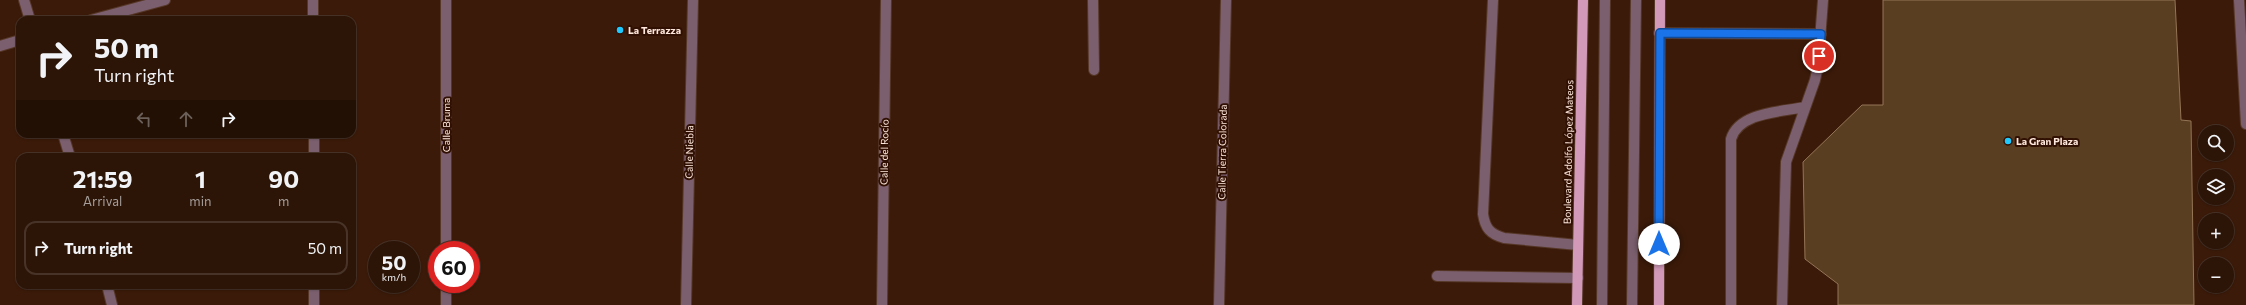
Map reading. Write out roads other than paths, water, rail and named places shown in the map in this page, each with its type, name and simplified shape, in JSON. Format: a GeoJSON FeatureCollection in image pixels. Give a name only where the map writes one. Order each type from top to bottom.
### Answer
{"type":"FeatureCollection","features":[{"type":"Feature","properties":{"kind":"main road","name":"Boulevard Adolfo López Mateos"},"geometry":{"type":"LineString","coordinates":[[1577,305],[1583,0]]}},
{"type":"Feature","properties":{"kind":"main road"},"geometry":{"type":"LineString","coordinates":[[1659,305],[1660,0]]}},
{"type":"Feature","properties":{"kind":"street"},"geometry":{"type":"LineString","coordinates":[[24,0],[29,16]]}},
{"type":"Feature","properties":{"kind":"street"},"geometry":{"type":"LineString","coordinates":[[106,16],[165,0]]}},
{"type":"Feature","properties":{"kind":"street"},"geometry":{"type":"LineString","coordinates":[[313,0],[313,16]]}},
{"type":"Feature","properties":{"kind":"street","name":"Calle Bruma"},"geometry":{"type":"LineString","coordinates":[[446,0],[446,241]]}},
{"type":"Feature","properties":{"kind":"street","name":"Calle Niebla"},"geometry":{"type":"LineString","coordinates":[[686,305],[693,0]]}},
{"type":"Feature","properties":{"kind":"street","name":"Calle del Rocío"},"geometry":{"type":"LineString","coordinates":[[882,305],[886,0]]}},
{"type":"Feature","properties":{"kind":"street"},"geometry":{"type":"LineString","coordinates":[[1093,0],[1094,70]]}},
{"type":"Feature","properties":{"kind":"street","name":"Calle Tierra Colorada"},"geometry":{"type":"LineString","coordinates":[[1219,305],[1226,0]]}},
{"type":"Feature","properties":{"kind":"street"},"geometry":{"type":"LineString","coordinates":[[1493,0],[1483,214],[1484,222],[1488,230],[1495,235],[1504,238],[1578,245]]}},
{"type":"Feature","properties":{"kind":"street"},"geometry":{"type":"LineString","coordinates":[[1602,305],[1605,0]]}},
{"type":"Feature","properties":{"kind":"street"},"geometry":{"type":"LineString","coordinates":[[1632,305],[1636,0]]}},
{"type":"Feature","properties":{"kind":"street"},"geometry":{"type":"LineString","coordinates":[[1782,305],[1786,162],[1815,80],[1821,34],[1823,0]]}},
{"type":"Feature","properties":{"kind":"street"},"geometry":{"type":"LineString","coordinates":[[2238,0],[2246,124]]}},
{"type":"Feature","properties":{"kind":"street"},"geometry":{"type":"LineString","coordinates":[[1660,33],[1821,34]]}},
{"type":"Feature","properties":{"kind":"street"},"geometry":{"type":"LineString","coordinates":[[0,46],[16,41]]}},
{"type":"Feature","properties":{"kind":"street"},"geometry":{"type":"LineString","coordinates":[[1731,305],[1731,139],[1734,130],[1741,123],[1753,118],[1805,107]]}},
{"type":"Feature","properties":{"kind":"street"},"geometry":{"type":"LineString","coordinates":[[64,138],[69,153]]}},
{"type":"Feature","properties":{"kind":"street"},"geometry":{"type":"LineString","coordinates":[[314,138],[314,153]]}},
{"type":"Feature","properties":{"kind":"street"},"geometry":{"type":"LineString","coordinates":[[1437,276],[1578,278]]}},
{"type":"Feature","properties":{"kind":"street"},"geometry":{"type":"LineString","coordinates":[[107,289],[112,305]]}},
{"type":"Feature","properties":{"kind":"street"},"geometry":{"type":"LineString","coordinates":[[314,289],[314,305]]}},
{"type":"Feature","properties":{"kind":"street"},"geometry":{"type":"LineString","coordinates":[[446,293],[446,305]]}},
{"type":"Feature","properties":{"kind":"place","name":"La Terrazza"},"geometry":{"type":"Point","coordinates":[620,30]}},
{"type":"Feature","properties":{"kind":"place","name":"La Gran Plaza"},"geometry":{"type":"Point","coordinates":[2008,141]}}]}
